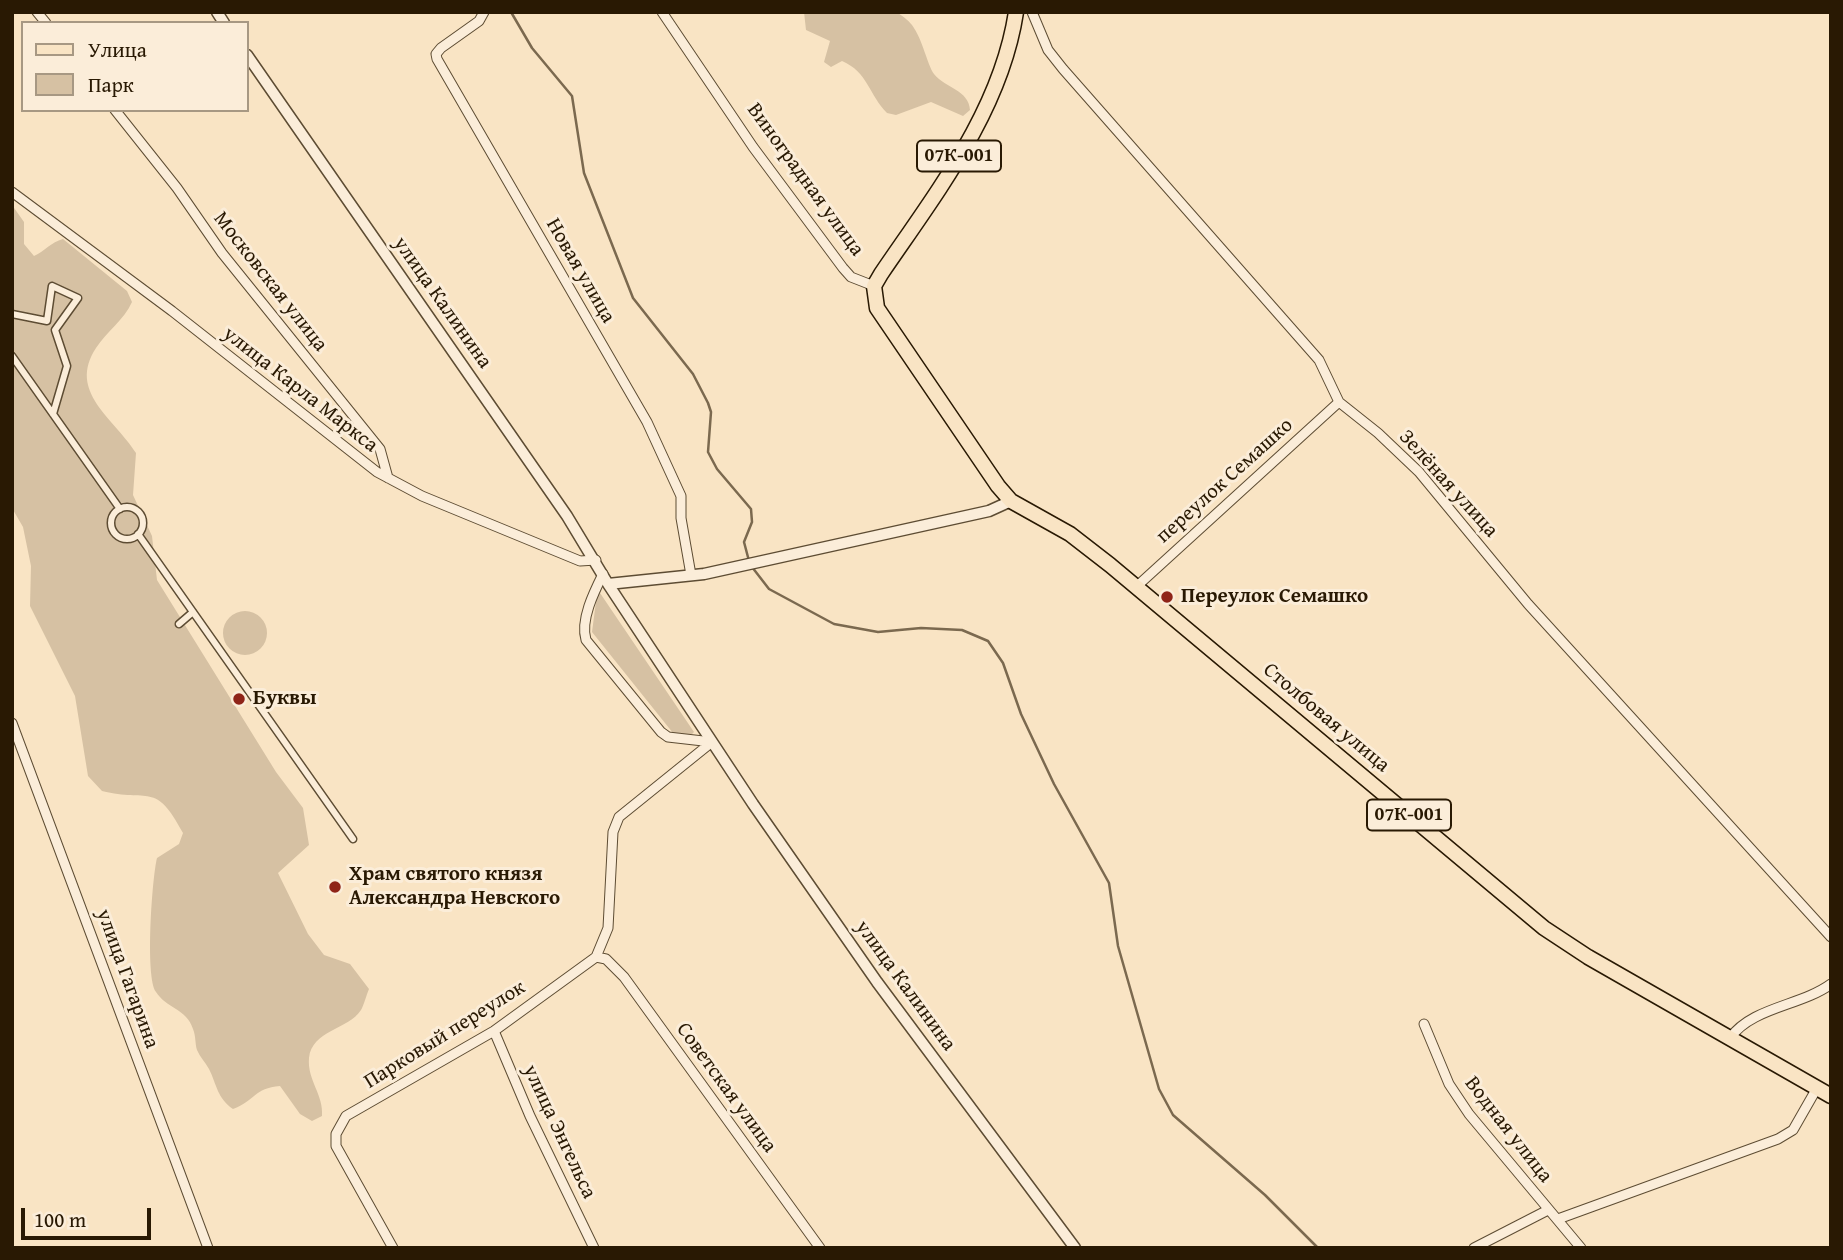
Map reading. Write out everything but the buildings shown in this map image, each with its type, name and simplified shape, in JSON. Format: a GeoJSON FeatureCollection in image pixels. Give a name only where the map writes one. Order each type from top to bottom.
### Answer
{"type":"FeatureCollection","features":[{"type":"Feature","properties":{"kind":"main road","name":"07К-001"},"geometry":{"type":"LineString","coordinates":[[1011,501],[889,329],[877,309],[874,286],[972,135],[1000,80],[1016,12]]}},
{"type":"Feature","properties":{"kind":"main road","name":"Столбовая улица"},"geometry":{"type":"LineString","coordinates":[[1011,501],[1070,534],[1544,928],[1588,957],[1831,1096]]}},
{"type":"Feature","properties":{"kind":"street","name":"Новая улица"},"geometry":{"type":"LineString","coordinates":[[484,12],[479,21],[436,54],[647,422],[677,481],[691,575]]}},
{"type":"Feature","properties":{"kind":"street","name":"Виноградная улица"},"geometry":{"type":"LineString","coordinates":[[662,12],[753,147],[843,268],[851,277],[874,286]]}},
{"type":"Feature","properties":{"kind":"street","name":"Зелёная улица"},"geometry":{"type":"LineString","coordinates":[[1032,12],[1048,50],[1319,360],[1339,402],[1378,433],[1419,472],[1528,604],[1831,937]]}},
{"type":"Feature","properties":{"kind":"street","name":"улица Калинина"},"geometry":{"type":"LineString","coordinates":[[248,56],[596,561],[605,579],[712,742],[877,982],[1075,1248]]}},
{"type":"Feature","properties":{"kind":"street","name":"Московская улица"},"geometry":{"type":"LineString","coordinates":[[117,112],[177,188],[222,253],[380,449],[388,478]]}},
{"type":"Feature","properties":{"kind":"street","name":"улица Карла Маркса"},"geometry":{"type":"LineString","coordinates":[[12,192],[388,478],[580,561],[596,561]]}},
{"type":"Feature","properties":{"kind":"street"},"geometry":{"type":"LineString","coordinates":[[12,314],[47,321],[52,286],[78,298],[55,330],[67,366],[53,414]]}},
{"type":"Feature","properties":{"kind":"street"},"geometry":{"type":"LineString","coordinates":[[12,356],[120,509]]}},
{"type":"Feature","properties":{"kind":"street","name":"переулок Семашко"},"geometry":{"type":"LineString","coordinates":[[1136,587],[1339,402]]}},
{"type":"Feature","properties":{"kind":"street"},"geometry":{"type":"LineString","coordinates":[[712,742],[668,737],[661,732],[586,640],[583,631],[593,593],[605,579],[691,575],[989,511],[1011,501]]}},
{"type":"Feature","properties":{"kind":"street"},"geometry":{"type":"LineString","coordinates":[[132,508],[141,515],[142,528],[138,534],[124,539],[117,535],[111,521],[120,509],[132,508]]}},
{"type":"Feature","properties":{"kind":"street"},"geometry":{"type":"LineString","coordinates":[[138,534],[353,839]]}},
{"type":"Feature","properties":{"kind":"street"},"geometry":{"type":"LineString","coordinates":[[179,624],[193,612]]}},
{"type":"Feature","properties":{"kind":"street"},"geometry":{"type":"LineString","coordinates":[[220,650],[227,645]]}},
{"type":"Feature","properties":{"kind":"street"},"geometry":{"type":"LineString","coordinates":[[264,713],[271,707]]}},
{"type":"Feature","properties":{"kind":"street","name":"улица Гагарина"},"geometry":{"type":"LineString","coordinates":[[12,723],[208,1248]]}},
{"type":"Feature","properties":{"kind":"street"},"geometry":{"type":"LineString","coordinates":[[596,957],[608,928],[613,832],[619,817],[712,742]]}},
{"type":"Feature","properties":{"kind":"street","name":"Парковый переулок"},"geometry":{"type":"LineString","coordinates":[[393,1248],[337,1146],[339,1125],[346,1116],[494,1031],[596,957]]}},
{"type":"Feature","properties":{"kind":"street","name":"Советская улица"},"geometry":{"type":"LineString","coordinates":[[596,957],[606,960],[624,977],[820,1248]]}},
{"type":"Feature","properties":{"kind":"street"},"geometry":{"type":"LineString","coordinates":[[1730,1038],[1739,1027],[1752,1020],[1811,997],[1831,984]]}},
{"type":"Feature","properties":{"kind":"street","name":"Водная улица"},"geometry":{"type":"LineString","coordinates":[[1424,1024],[1449,1084],[1469,1114],[1581,1248]]}},
{"type":"Feature","properties":{"kind":"street","name":"улица Энгельса"},"geometry":{"type":"LineString","coordinates":[[494,1031],[530,1116],[594,1248]]}},
{"type":"Feature","properties":{"kind":"street"},"geometry":{"type":"LineString","coordinates":[[1558,1219],[1778,1139],[1799,1122],[1817,1088]]}},
{"type":"Feature","properties":{"kind":"street"},"geometry":{"type":"LineString","coordinates":[[1474,1248],[1548,1210]]}},
{"type":"Feature","properties":{"kind":"green space"},"geometry":{"type":"Polygon","coordinates":[[[877,10],[900,14],[916,31],[934,74],[966,98],[970,110],[963,116],[931,102],[896,115],[887,113],[863,78],[851,66],[842,61],[831,67],[824,62],[830,41],[806,30],[804,12],[877,10]]]}},
{"type":"Feature","properties":{"kind":"green space"},"geometry":{"type":"Polygon","coordinates":[[[12,205],[24,222],[24,244],[34,256],[63,239],[127,291],[132,302],[129,308],[100,342],[88,364],[90,391],[97,404],[136,453],[133,495],[152,536],[157,580],[276,772],[303,808],[309,845],[278,873],[308,934],[324,955],[350,964],[369,989],[362,1008],[355,1017],[323,1036],[312,1049],[309,1066],[321,1101],[322,1116],[312,1121],[300,1114],[280,1086],[265,1089],[233,1109],[228,1105],[220,1096],[209,1069],[197,1050],[190,1022],[160,997],[153,983],[150,927],[157,858],[179,844],[183,833],[173,816],[157,800],[102,791],[88,776],[75,696],[30,606],[31,566],[23,527],[12,508],[12,205]]]}},
{"type":"Feature","properties":{"kind":"green space"},"geometry":{"type":"Polygon","coordinates":[[[600,593],[694,732],[691,735],[673,733],[592,632],[597,594],[600,593]]]}},
{"type":"Feature","properties":{"kind":"green space"},"geometry":{"type":"Polygon","coordinates":[[[245,611],[260,618],[267,633],[260,648],[245,655],[230,648],[223,633],[230,618],[245,611]]]}},
{"type":"Feature","properties":{"kind":"waterway"},"geometry":{"type":"LineString","coordinates":[[511,12],[532,48],[572,96],[584,173],[633,298],[693,374],[708,403],[711,412],[708,452],[717,469],[751,509],[752,522],[744,542],[749,561]]}},
{"type":"Feature","properties":{"kind":"waterway"},"geometry":{"type":"LineString","coordinates":[[752,567],[769,589],[834,624],[878,632],[921,628],[962,630],[988,641],[1003,663],[1021,714],[1054,784],[1109,883],[1118,946],[1159,1089],[1173,1115],[1265,1195],[1318,1248]]}},
{"type":"Feature","properties":{"kind":"place","name":"Переулок Семашко"},"geometry":{"type":"Point","coordinates":[1167,597]}},
{"type":"Feature","properties":{"kind":"place","name":"Буквы"},"geometry":{"type":"Point","coordinates":[239,699]}},
{"type":"Feature","properties":{"kind":"place","name":"Храм святого князя Александра Невского"},"geometry":{"type":"Point","coordinates":[335,887]}}]}
